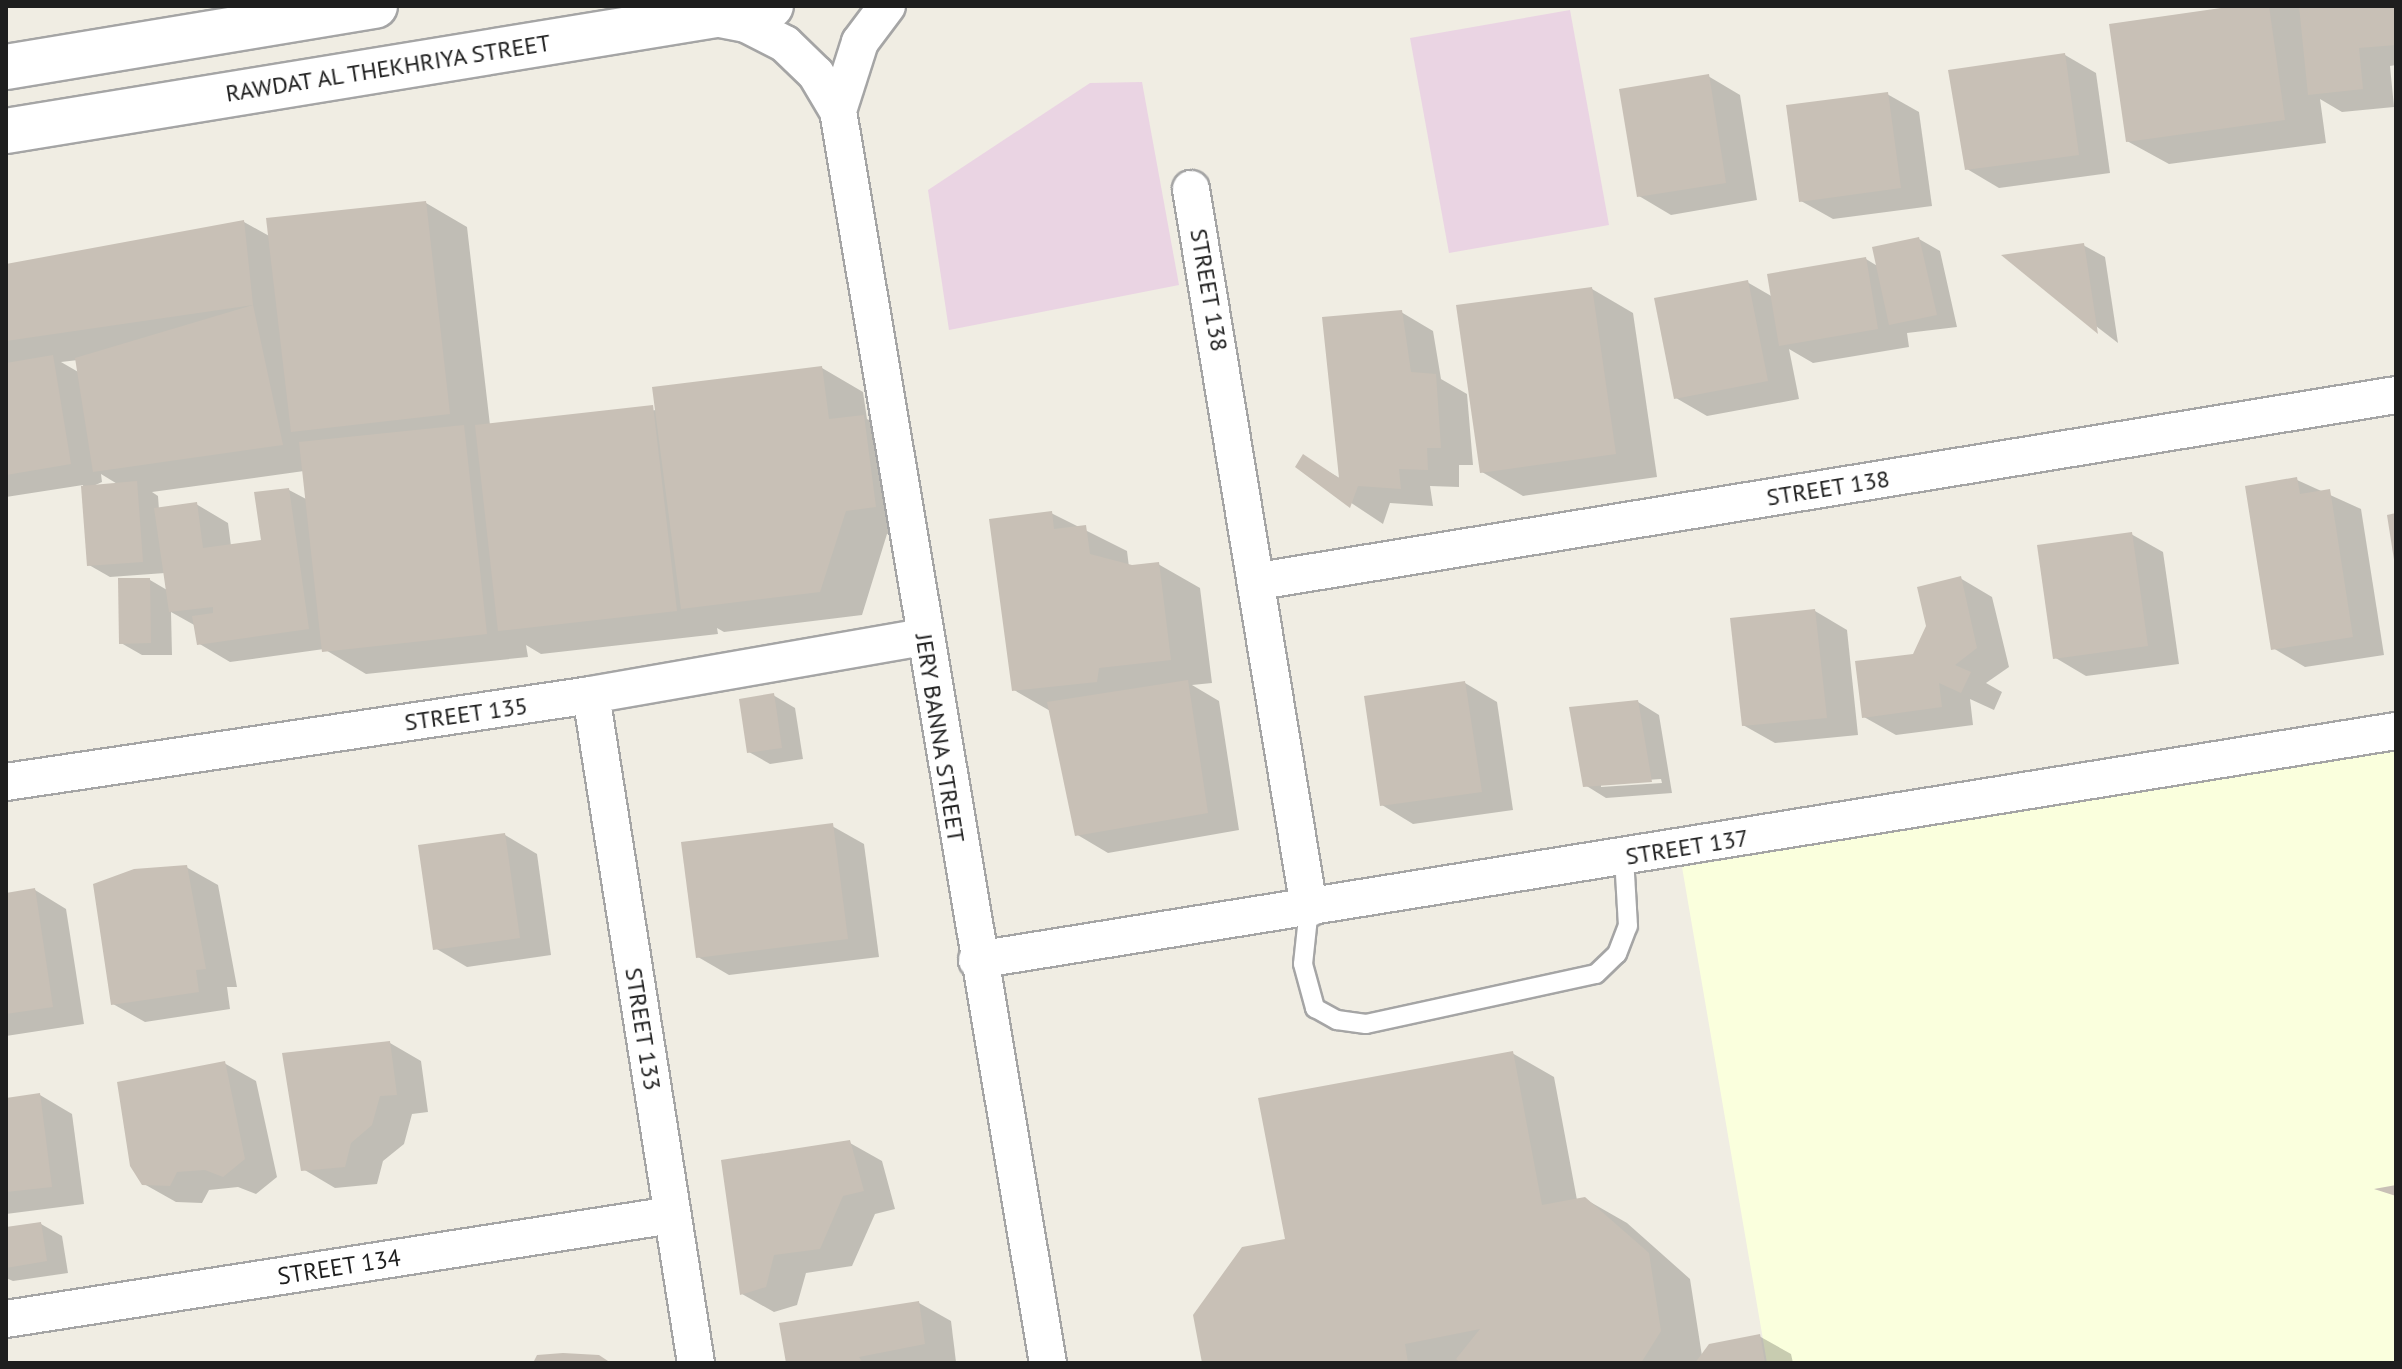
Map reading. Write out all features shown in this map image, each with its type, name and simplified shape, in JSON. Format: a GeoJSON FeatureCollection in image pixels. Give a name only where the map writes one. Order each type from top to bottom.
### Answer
{"type":"FeatureCollection","features":[{"type":"Feature","properties":{"kind":"street"},"geometry":{"type":"LineString","coordinates":[[6,67],[375,6]]}},
{"type":"Feature","properties":{"kind":"street","name":"RAWDAT AL THEKHRIYA STREET"},"geometry":{"type":"LineString","coordinates":[[6,131],[771,6]]}},
{"type":"Feature","properties":{"kind":"street","name":"JERY BANNA STREET"},"geometry":{"type":"LineString","coordinates":[[838,111],[860,42],[887,6]]}},
{"type":"Feature","properties":{"kind":"street","name":"JERY BANNA STREET"},"geometry":{"type":"LineString","coordinates":[[704,16],[746,24],[785,44],[816,74],[838,111],[977,960],[1048,1363]]}},
{"type":"Feature","properties":{"kind":"street","name":"STREET 138"},"geometry":{"type":"LineString","coordinates":[[1191,189],[1259,581],[1309,908]]}},
{"type":"Feature","properties":{"kind":"street","name":"STREET 138"},"geometry":{"type":"LineString","coordinates":[[1259,581],[2396,395]]}},
{"type":"Feature","properties":{"kind":"street","name":"STREET 135"},"geometry":{"type":"LineString","coordinates":[[6,782],[591,695],[924,637]]}},
{"type":"Feature","properties":{"kind":"street","name":"STREET 133"},"geometry":{"type":"LineString","coordinates":[[591,695],[696,1363]]}},
{"type":"Feature","properties":{"kind":"street","name":"STREET 137"},"geometry":{"type":"LineString","coordinates":[[977,960],[2396,731]]}},
{"type":"Feature","properties":{"kind":"street","name":"STREET 134"},"geometry":{"type":"LineString","coordinates":[[6,1319],[672,1215]]}},
{"type":"Feature","properties":{"kind":"lane"},"geometry":{"type":"LineString","coordinates":[[1309,908],[1303,964],[1315,1008],[1337,1020],[1366,1024],[1596,974],[1617,954],[1628,926],[1624,857]]}},
{"type":"Feature","properties":{"kind":"shaded area"},"geometry":{"type":"Polygon","coordinates":[[[1570,10],[1609,225],[1449,253],[1410,38],[1570,10]]]}},
{"type":"Feature","properties":{"kind":"shaded area"},"geometry":{"type":"Polygon","coordinates":[[[1142,82],[1179,285],[949,330],[928,190],[1090,83],[1142,82]]]}},
{"type":"Feature","properties":{"kind":"shaded area"},"geometry":{"type":"Polygon","coordinates":[[[2396,748],[2396,1363],[1767,1363],[1682,867],[2396,748]]]}},
{"type":"Feature","properties":{"kind":"building"},"geometry":{"type":"Polygon","coordinates":[[[2235,6],[2269,6],[2285,120],[2126,142],[2109,24],[2235,6]]]}},
{"type":"Feature","properties":{"kind":"building"},"geometry":{"type":"Polygon","coordinates":[[[2299,6],[2396,6],[2396,45],[2359,48],[2363,89],[2308,95],[2299,6]]]}},
{"type":"Feature","properties":{"kind":"building"},"geometry":{"type":"Polygon","coordinates":[[[2065,53],[2079,155],[1965,170],[1948,70],[2065,53]]]}},
{"type":"Feature","properties":{"kind":"building"},"geometry":{"type":"Polygon","coordinates":[[[1709,74],[1726,183],[1637,197],[1619,89],[1709,74]]]}},
{"type":"Feature","properties":{"kind":"building"},"geometry":{"type":"Polygon","coordinates":[[[1888,92],[1901,188],[1799,202],[1786,105],[1888,92]]]}},
{"type":"Feature","properties":{"kind":"building"},"geometry":{"type":"Polygon","coordinates":[[[426,201],[450,414],[291,432],[266,218],[426,201]]]}},
{"type":"Feature","properties":{"kind":"building"},"geometry":{"type":"Polygon","coordinates":[[[244,220],[253,305],[6,341],[6,264],[244,220]]]}},
{"type":"Feature","properties":{"kind":"building"},"geometry":{"type":"Polygon","coordinates":[[[1919,237],[1937,315],[1889,325],[1872,247],[1919,237]]]}},
{"type":"Feature","properties":{"kind":"building"},"geometry":{"type":"Polygon","coordinates":[[[2084,243],[2098,334],[2001,255],[2084,243]]]}},
{"type":"Feature","properties":{"kind":"building"},"geometry":{"type":"Polygon","coordinates":[[[1866,257],[1878,329],[1779,346],[1767,274],[1866,257]]]}},
{"type":"Feature","properties":{"kind":"building"},"geometry":{"type":"Polygon","coordinates":[[[1748,280],[1768,381],[1674,399],[1654,298],[1748,280]]]}},
{"type":"Feature","properties":{"kind":"building"},"geometry":{"type":"Polygon","coordinates":[[[1592,287],[1616,454],[1480,473],[1456,305],[1592,287]]]}},
{"type":"Feature","properties":{"kind":"building"},"geometry":{"type":"Polygon","coordinates":[[[253,305],[283,445],[93,472],[75,358],[253,305]]]}},
{"type":"Feature","properties":{"kind":"building"},"geometry":{"type":"Polygon","coordinates":[[[1402,310],[1411,372],[1436,374],[1441,448],[1427,448],[1428,470],[1399,469],[1401,489],[1358,486],[1350,508],[1295,467],[1303,454],[1339,478],[1322,317],[1402,310]]]}},
{"type":"Feature","properties":{"kind":"building"},"geometry":{"type":"Polygon","coordinates":[[[53,355],[71,464],[6,475],[6,363],[53,355]]]}},
{"type":"Feature","properties":{"kind":"building"},"geometry":{"type":"Polygon","coordinates":[[[822,366],[829,419],[864,415],[876,507],[846,511],[820,592],[681,609],[652,387],[822,366]]]}},
{"type":"Feature","properties":{"kind":"building"},"geometry":{"type":"Polygon","coordinates":[[[653,405],[677,611],[498,631],[475,425],[653,405]]]}},
{"type":"Feature","properties":{"kind":"building"},"geometry":{"type":"Polygon","coordinates":[[[464,425],[487,634],[322,652],[299,442],[464,425]]]}},
{"type":"Feature","properties":{"kind":"building"},"geometry":{"type":"Polygon","coordinates":[[[2297,477],[2300,494],[2330,489],[2353,637],[2271,650],[2245,486],[2297,477]]]}},
{"type":"Feature","properties":{"kind":"building"},"geometry":{"type":"Polygon","coordinates":[[[137,481],[143,562],[87,566],[81,486],[137,481]]]}},
{"type":"Feature","properties":{"kind":"building"},"geometry":{"type":"Polygon","coordinates":[[[289,488],[309,629],[197,645],[192,616],[213,613],[213,607],[169,612],[154,508],[197,502],[203,548],[261,540],[254,492],[289,488]]]}},
{"type":"Feature","properties":{"kind":"building"},"geometry":{"type":"Polygon","coordinates":[[[1052,511],[1054,529],[1086,525],[1090,554],[1132,565],[1159,562],[1171,660],[1099,668],[1097,682],[1012,691],[989,519],[1052,511]]]}},
{"type":"Feature","properties":{"kind":"building"},"geometry":{"type":"Polygon","coordinates":[[[2396,513],[2396,560],[2394,560],[2387,515],[2396,513]]]}},
{"type":"Feature","properties":{"kind":"building"},"geometry":{"type":"Polygon","coordinates":[[[2132,532],[2148,646],[2053,659],[2037,545],[2132,532]]]}},
{"type":"Feature","properties":{"kind":"building"},"geometry":{"type":"Polygon","coordinates":[[[1961,576],[1977,648],[1955,665],[1971,672],[1961,693],[1939,683],[1942,707],[1862,718],[1855,661],[1913,654],[1926,626],[1917,587],[1961,576]]]}},
{"type":"Feature","properties":{"kind":"building"},"geometry":{"type":"Polygon","coordinates":[[[118,578],[150,578],[151,643],[119,644],[118,578]]]}},
{"type":"Feature","properties":{"kind":"building"},"geometry":{"type":"Polygon","coordinates":[[[1815,609],[1827,718],[1742,726],[1730,618],[1815,609]]]}},
{"type":"Feature","properties":{"kind":"building"},"geometry":{"type":"Polygon","coordinates":[[[1188,680],[1208,813],[1075,836],[1047,702],[1188,680]]]}},
{"type":"Feature","properties":{"kind":"building"},"geometry":{"type":"Polygon","coordinates":[[[1465,681],[1482,792],[1380,806],[1364,696],[1465,681]]]}},
{"type":"Feature","properties":{"kind":"building"},"geometry":{"type":"Polygon","coordinates":[[[774,693],[782,748],[747,753],[739,699],[774,693]]]}},
{"type":"Feature","properties":{"kind":"building"},"geometry":{"type":"Polygon","coordinates":[[[1638,700],[1652,782],[1583,787],[1569,707],[1638,700]]]}},
{"type":"Feature","properties":{"kind":"building"},"geometry":{"type":"Polygon","coordinates":[[[833,823],[848,939],[696,958],[681,842],[833,823]]]}},
{"type":"Feature","properties":{"kind":"building"},"geometry":{"type":"Polygon","coordinates":[[[505,833],[520,938],[433,950],[418,845],[505,833]]]}},
{"type":"Feature","properties":{"kind":"building"},"geometry":{"type":"Polygon","coordinates":[[[187,865],[206,969],[196,970],[199,992],[111,1005],[93,884],[134,869],[187,865]]]}},
{"type":"Feature","properties":{"kind":"building"},"geometry":{"type":"Polygon","coordinates":[[[35,888],[53,1007],[6,1014],[6,893],[35,888]]]}},
{"type":"Feature","properties":{"kind":"building"},"geometry":{"type":"Polygon","coordinates":[[[390,1041],[397,1095],[380,1096],[372,1125],[351,1143],[345,1167],[301,1171],[282,1053],[390,1041]]]}},
{"type":"Feature","properties":{"kind":"building"},"geometry":{"type":"Polygon","coordinates":[[[1513,1051],[1542,1205],[1585,1197],[1649,1253],[1661,1331],[1641,1363],[1461,1363],[1456,1359],[1480,1329],[1405,1344],[1408,1363],[1202,1363],[1193,1315],[1242,1247],[1285,1239],[1258,1098],[1513,1051]]]}},
{"type":"Feature","properties":{"kind":"building"},"geometry":{"type":"Polygon","coordinates":[[[225,1061],[245,1159],[223,1177],[205,1170],[177,1172],[170,1186],[142,1185],[130,1166],[117,1082],[225,1061]]]}},
{"type":"Feature","properties":{"kind":"building"},"geometry":{"type":"Polygon","coordinates":[[[40,1093],[52,1187],[6,1192],[6,1098],[40,1093]]]}},
{"type":"Feature","properties":{"kind":"building"},"geometry":{"type":"Polygon","coordinates":[[[850,1140],[864,1191],[843,1196],[820,1249],[774,1255],[766,1287],[740,1295],[721,1160],[850,1140]]]}},
{"type":"Feature","properties":{"kind":"building"},"geometry":{"type":"Polygon","coordinates":[[[2396,1185],[2396,1196],[2374,1189],[2396,1185]]]}},
{"type":"Feature","properties":{"kind":"building"},"geometry":{"type":"Polygon","coordinates":[[[41,1222],[47,1261],[6,1268],[6,1227],[41,1222]]]}},
{"type":"Feature","properties":{"kind":"building"},"geometry":{"type":"Polygon","coordinates":[[[919,1301],[925,1344],[859,1357],[863,1363],[786,1363],[779,1323],[919,1301]]]}},
{"type":"Feature","properties":{"kind":"building"},"geometry":{"type":"Polygon","coordinates":[[[1760,1334],[1765,1363],[1695,1363],[1709,1344],[1760,1334]]]}},
{"type":"Feature","properties":{"kind":"building"},"geometry":{"type":"Polygon","coordinates":[[[537,1355],[599,1355],[611,1363],[533,1363],[537,1355]]]}}]}
